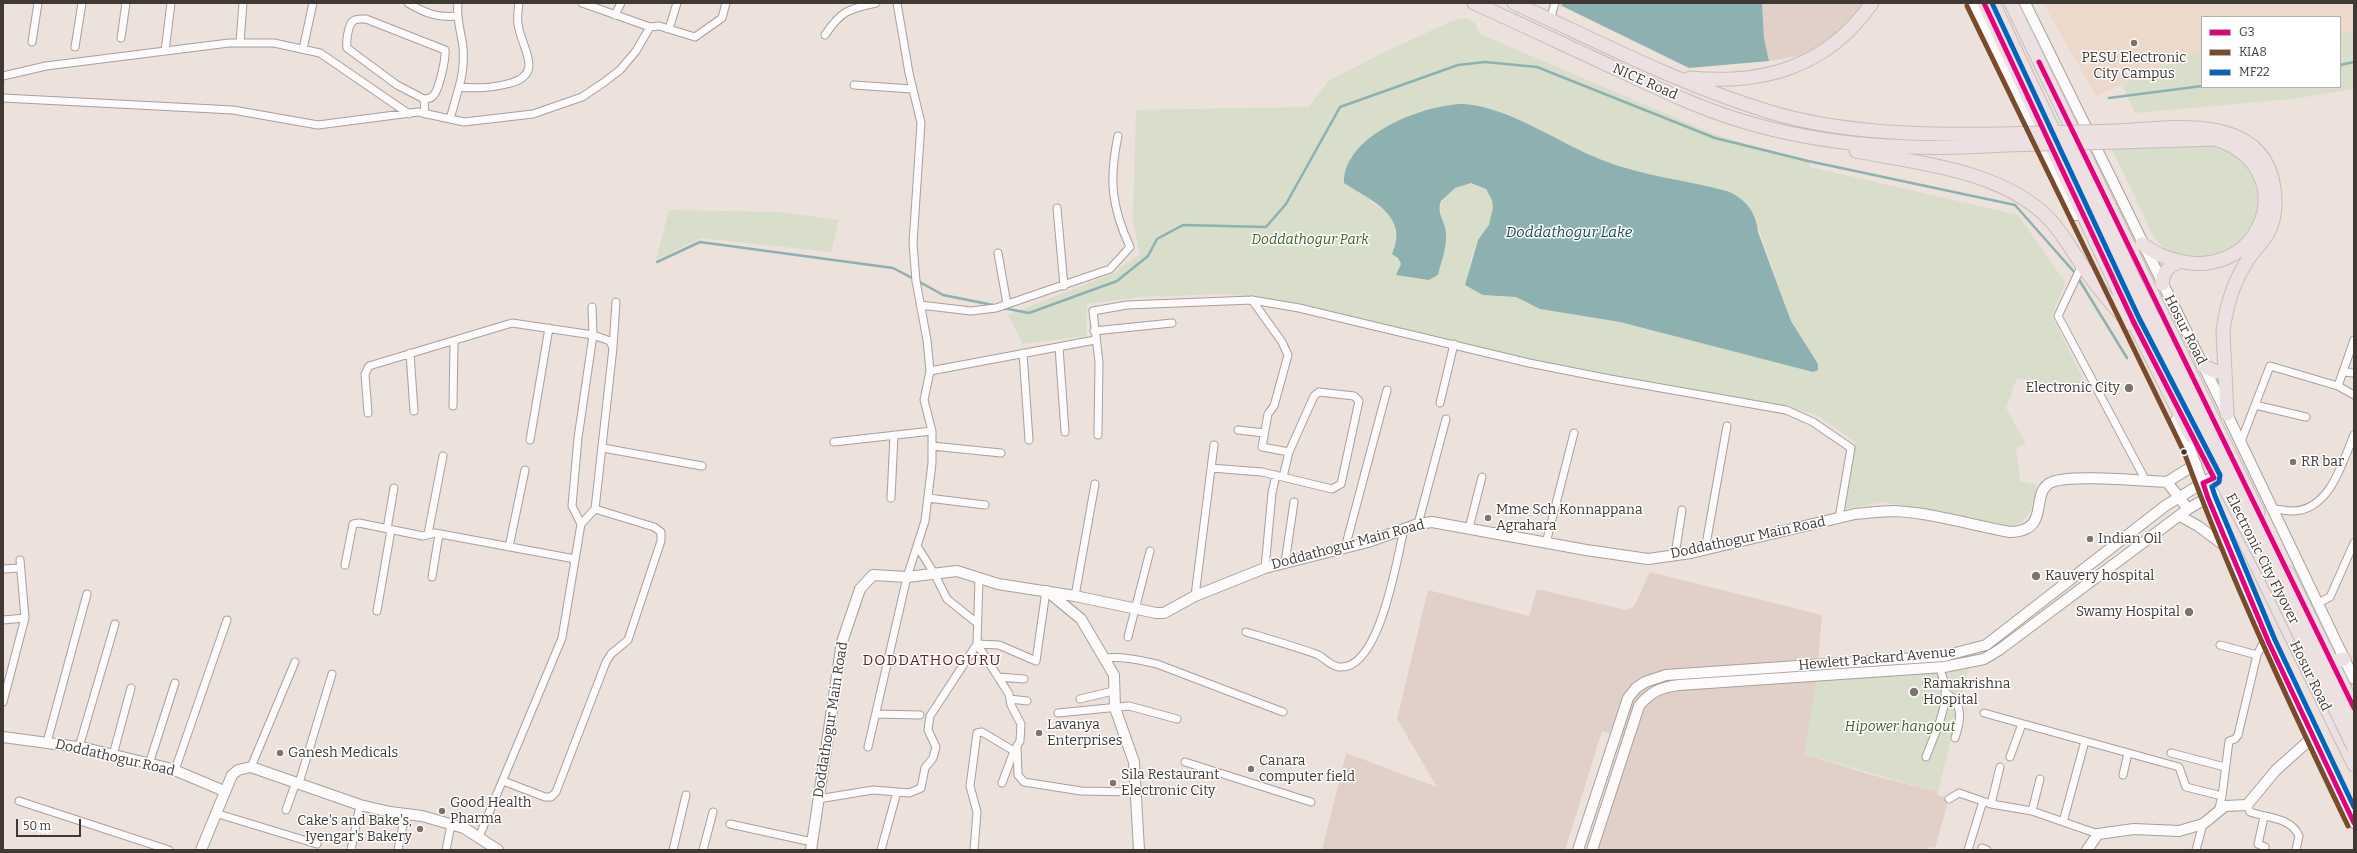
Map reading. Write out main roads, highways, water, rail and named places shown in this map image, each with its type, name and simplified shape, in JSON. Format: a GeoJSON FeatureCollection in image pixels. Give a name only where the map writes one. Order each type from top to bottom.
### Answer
{"type":"FeatureCollection","features":[{"type":"Feature","properties":{"kind":"highway","name":"NICE Road"},"geometry":{"type":"LineString","coordinates":[[1474,3],[1713,112],[1767,128],[1823,140]]}},
{"type":"Feature","properties":{"kind":"highway","name":"NICE Road"},"geometry":{"type":"LineString","coordinates":[[1514,3],[1674,76]]}},
{"type":"Feature","properties":{"kind":"highway"},"geometry":{"type":"LineString","coordinates":[[1674,76],[1709,80],[1750,78],[1800,65],[1835,44],[1852,29],[1872,3]]}},
{"type":"Feature","properties":{"kind":"highway","name":"Hosur Road"},"geometry":{"type":"LineString","coordinates":[[1984,3],[2209,480],[2220,491],[2354,765]]}},
{"type":"Feature","properties":{"kind":"highway","name":"Electronic City Flyover"},"geometry":{"type":"LineString","coordinates":[[1993,3],[2199,437],[2277,588],[2354,748]]}},
{"type":"Feature","properties":{"kind":"highway","name":"Electronic City Flyover"},"geometry":{"type":"LineString","coordinates":[[2002,3],[2134,280],[2250,510],[2354,726]]}},
{"type":"Feature","properties":{"kind":"highway","name":"Hosur Road"},"geometry":{"type":"LineString","coordinates":[[2010,3],[2234,463],[2343,662],[2354,708]]}},
{"type":"Feature","properties":{"kind":"highway"},"geometry":{"type":"LineString","coordinates":[[1674,76],[1770,112],[1820,123],[1906,133],[2003,140]]}},
{"type":"Feature","properties":{"kind":"highway"},"geometry":{"type":"LineString","coordinates":[[2119,136],[2196,128],[2225,132],[2236,135],[2249,144],[2268,168],[2276,198],[2273,219],[2265,238],[2241,270],[2231,295],[2223,332],[2227,414]]}},
{"type":"Feature","properties":{"kind":"highway"},"geometry":{"type":"LineString","coordinates":[[1823,140],[1857,144],[1930,148],[2003,140],[2119,136],[2215,139],[2228,143],[2240,151],[2258,171],[2263,183],[2265,206],[2258,231],[2252,239],[2232,256],[2219,261],[2199,263],[2180,261],[2162,256],[2142,244]]}},
{"type":"Feature","properties":{"kind":"highway"},"geometry":{"type":"LineString","coordinates":[[1823,140],[1845,150],[1921,163],[1974,176],[2005,189],[2038,209],[2050,220],[2110,302],[2130,324]]}},
{"type":"Feature","properties":{"kind":"highway"},"geometry":{"type":"LineString","coordinates":[[2162,284],[2165,271],[2170,266],[2180,261]]}},
{"type":"Feature","properties":{"kind":"highway"},"geometry":{"type":"LineString","coordinates":[[2203,366],[2217,372],[2225,369]]}},
{"type":"Feature","properties":{"kind":"water"},"geometry":{"type":"Polygon","coordinates":[[[1567,3],[1762,3],[1764,38],[1769,61],[1689,68],[1560,5],[1567,3]]]}},
{"type":"Feature","properties":{"kind":"water","name":"Doddathogur Lake"},"geometry":{"type":"Polygon","coordinates":[[[1464,104],[1500,112],[1602,160],[1648,174],[1727,191],[1740,198],[1749,207],[1755,218],[1758,232],[1791,321],[1818,364],[1818,370],[1813,372],[1620,322],[1540,309],[1516,297],[1483,295],[1465,285],[1478,240],[1489,225],[1493,208],[1492,200],[1486,189],[1471,183],[1455,188],[1441,201],[1440,214],[1446,230],[1446,239],[1445,250],[1438,275],[1429,280],[1396,275],[1401,264],[1398,258],[1392,254],[1396,240],[1396,229],[1392,219],[1375,203],[1344,183],[1347,166],[1357,150],[1371,137],[1389,126],[1408,116],[1428,110],[1447,105],[1464,104]]]}},
{"type":"Feature","properties":{"kind":"waterway"},"geometry":{"type":"LineString","coordinates":[[1003,308],[1029,313],[1117,281],[1148,256],[1157,239],[1183,225],[1266,227],[1286,204],[1340,107],[1458,65],[1485,62],[1537,67],[1715,138],[1808,161],[2015,205],[2075,273],[2127,358]]}},
{"type":"Feature","properties":{"kind":"waterway"},"geometry":{"type":"LineString","coordinates":[[2341,65],[2354,62]]}},
{"type":"Feature","properties":{"kind":"waterway"},"geometry":{"type":"LineString","coordinates":[[2109,98],[2201,86]]}},
{"type":"Feature","properties":{"kind":"waterway"},"geometry":{"type":"LineString","coordinates":[[657,262],[700,242],[893,268],[914,279]]}},
{"type":"Feature","properties":{"kind":"waterway"},"geometry":{"type":"LineString","coordinates":[[918,281],[943,295],[993,305]]}},
{"type":"Feature","properties":{"kind":"place","name":"PESU Electronic City Campus"},"geometry":{"type":"Point","coordinates":[2134,43]}},
{"type":"Feature","properties":{"kind":"place","name":"Electronic City"},"geometry":{"type":"Point","coordinates":[2129,388]}},
{"type":"Feature","properties":{"kind":"place","name":"RR bar"},"geometry":{"type":"Point","coordinates":[2293,462]}},
{"type":"Feature","properties":{"kind":"place","name":"Mme Sch Konnappana Agrahara"},"geometry":{"type":"Point","coordinates":[1488,518]}},
{"type":"Feature","properties":{"kind":"place","name":"Indian Oil"},"geometry":{"type":"Point","coordinates":[2090,539]}},
{"type":"Feature","properties":{"kind":"place","name":"Kauvery hospital"},"geometry":{"type":"Point","coordinates":[2036,576]}},
{"type":"Feature","properties":{"kind":"place","name":"Swamy Hospital"},"geometry":{"type":"Point","coordinates":[2189,612]}},
{"type":"Feature","properties":{"kind":"place","name":"Ramakrishna Hospital"},"geometry":{"type":"Point","coordinates":[1914,692]}},
{"type":"Feature","properties":{"kind":"place","name":"Lavanya Enterprises"},"geometry":{"type":"Point","coordinates":[1039,733]}},
{"type":"Feature","properties":{"kind":"place","name":"Ganesh Medicals"},"geometry":{"type":"Point","coordinates":[280,753]}},
{"type":"Feature","properties":{"kind":"place","name":"Canara computer field"},"geometry":{"type":"Point","coordinates":[1251,769]}},
{"type":"Feature","properties":{"kind":"place","name":"Sila Restaurant Electronic City"},"geometry":{"type":"Point","coordinates":[1113,783]}},
{"type":"Feature","properties":{"kind":"place","name":"Good Health Pharma"},"geometry":{"type":"Point","coordinates":[442,811]}},
{"type":"Feature","properties":{"kind":"place","name":"Cake's and Bake's, Iyengar's Bakery"},"geometry":{"type":"Point","coordinates":[420,829]}},
{"type":"Feature","properties":{"kind":"district","name":"DODDATHOGURU"},"geometry":{"type":"Point","coordinates":[932,661]}},
{"type":"Feature","properties":{"kind":"park label","name":"Doddathogur Park"},"geometry":{"type":"Point","coordinates":[1310,240]}},
{"type":"Feature","properties":{"kind":"park label","name":"Hipower hangout"},"geometry":{"type":"Point","coordinates":[1900,727]}}]}
